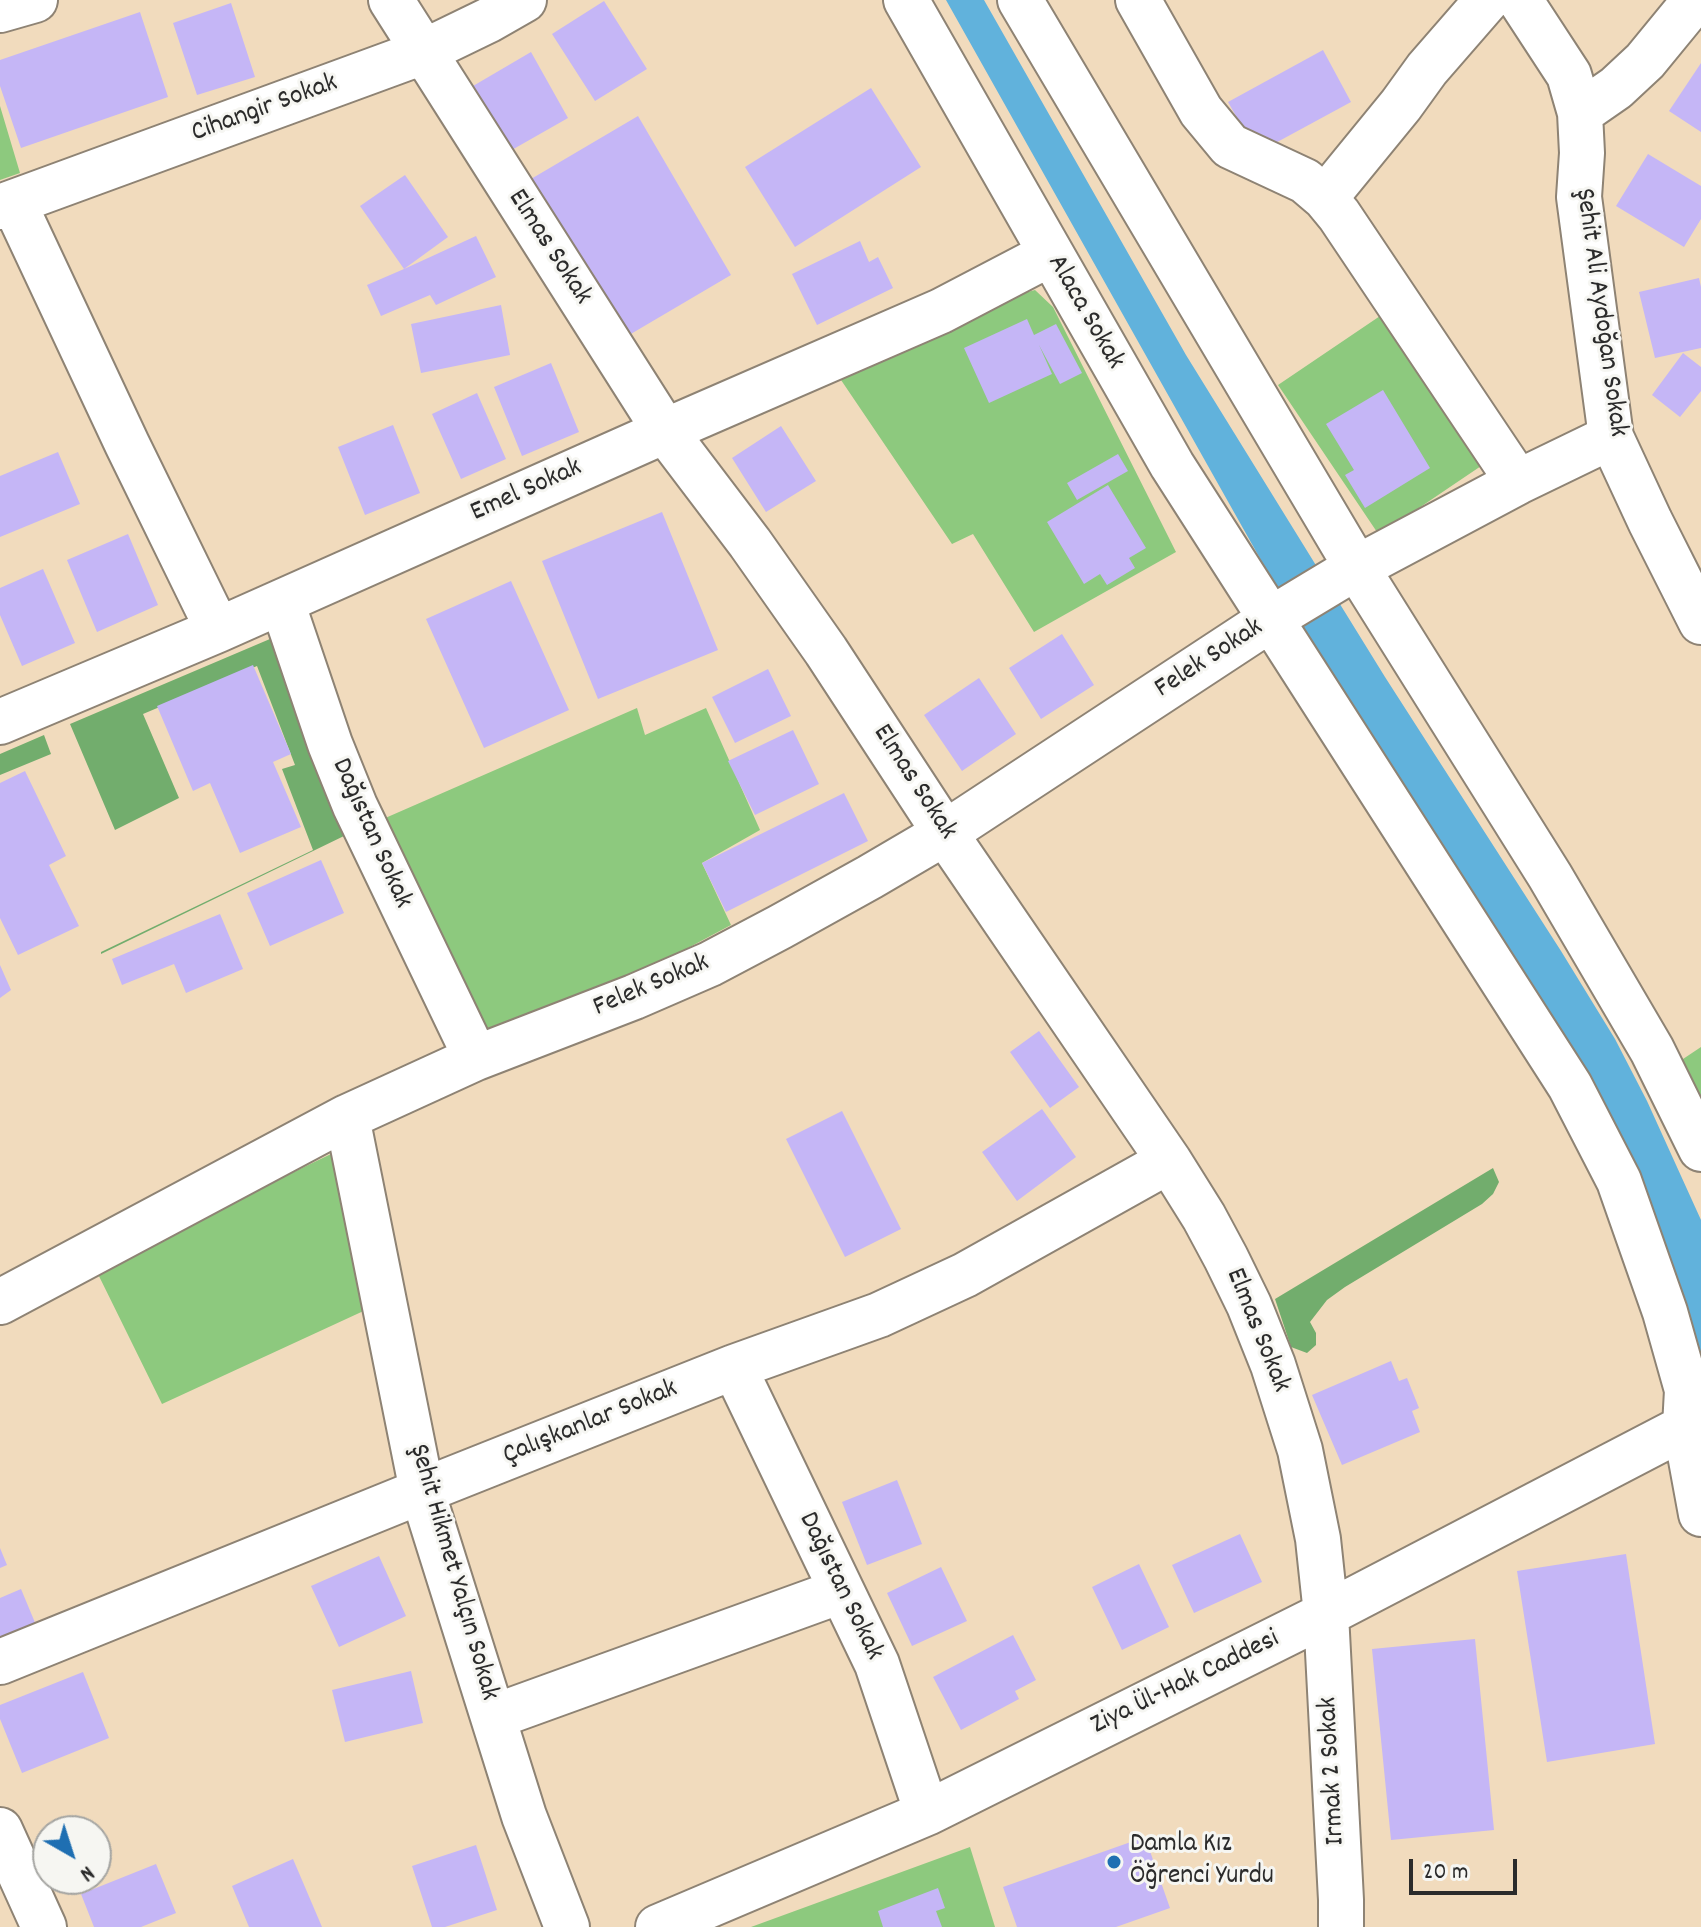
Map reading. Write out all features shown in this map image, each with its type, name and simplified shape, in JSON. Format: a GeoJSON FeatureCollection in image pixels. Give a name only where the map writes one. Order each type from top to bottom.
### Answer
{"type":"FeatureCollection","features":[{"type":"Feature","properties":{"kind":"street"},"geometry":{"type":"LineString","coordinates":[[0,10],[35,0]]}},
{"type":"Feature","properties":{"kind":"street","name":"Elmas Sokak"},"geometry":{"type":"LineString","coordinates":[[391,0],[665,431],[750,543],[826,651],[1204,1217],[1249,1305],[1273,1365],[1300,1450],[1318,1539],[1326,1614]]}},
{"type":"Feature","properties":{"kind":"street","name":"Cihangir Sokak"},"geometry":{"type":"LineString","coordinates":[[7,205],[423,52],[524,0]]}},
{"type":"Feature","properties":{"kind":"street","name":"Alaca Sokak"},"geometry":{"type":"LineString","coordinates":[[906,0],[1172,465],[1273,618],[1577,1099],[1619,1181],[1665,1312],[1693,1421],[1701,1514]]}},
{"type":"Feature","properties":{"kind":"street"},"geometry":{"type":"LineString","coordinates":[[1020,0],[1352,571],[1550,876],[1652,1050],[1701,1149]]}},
{"type":"Feature","properties":{"kind":"street"},"geometry":{"type":"LineString","coordinates":[[1138,0],[1201,111],[1230,146],[1305,181],[1325,198],[1354,235],[1518,482]]}},
{"type":"Feature","properties":{"kind":"street"},"geometry":{"type":"LineString","coordinates":[[1325,198],[1427,69],[1487,0]]}},
{"type":"Feature","properties":{"kind":"street","name":"Şehit Ali Aydoğan Sokak"},"geometry":{"type":"LineString","coordinates":[[1520,0],[1569,75],[1580,113],[1582,153],[1579,197],[1611,437],[1696,602]]}},
{"type":"Feature","properties":{"kind":"street"},"geometry":{"type":"LineString","coordinates":[[1580,113],[1616,88],[1645,61],[1695,0]]}},
{"type":"Feature","properties":{"kind":"street"},"geometry":{"type":"LineString","coordinates":[[7,205],[218,630]]}},
{"type":"Feature","properties":{"kind":"street","name":"Emel Sokak"},"geometry":{"type":"LineString","coordinates":[[0,722],[218,630],[941,311],[1050,254]]}},
{"type":"Feature","properties":{"kind":"street"},"geometry":{"type":"LineString","coordinates":[[1352,571],[1518,482],[1611,437]]}},
{"type":"Feature","properties":{"kind":"street","name":"Felek Sokak"},"geometry":{"type":"LineString","coordinates":[[0,1302],[347,1117],[476,1058],[710,964],[857,885],[945,833],[1273,618],[1352,571]]}},
{"type":"Feature","properties":{"kind":"street","name":"Dağıstan Sokak"},"geometry":{"type":"LineString","coordinates":[[282,602],[330,744],[355,806],[476,1058]]}},
{"type":"Feature","properties":{"kind":"street","name":"Şehit Hikmet Yalçın Sokak"},"geometry":{"type":"LineString","coordinates":[[347,1117],[422,1491],[524,1816],[567,1927]]}},
{"type":"Feature","properties":{"kind":"street","name":"Çalışkanlar Sokak"},"geometry":{"type":"LineString","coordinates":[[0,1662],[734,1367],[879,1315],[965,1275],[1169,1161]]}},
{"type":"Feature","properties":{"kind":"street","name":"Dağıstan Sokak"},"geometry":{"type":"LineString","coordinates":[[734,1367],[877,1664],[927,1813]]}},
{"type":"Feature","properties":{"kind":"street","name":"Ziya Ül-Hak Caddesi"},"geometry":{"type":"LineString","coordinates":[[658,1927],[927,1813],[1326,1614],[1693,1421]]}},
{"type":"Feature","properties":{"kind":"street"},"geometry":{"type":"LineString","coordinates":[[493,1717],[841,1591]]}},
{"type":"Feature","properties":{"kind":"street","name":"Irmak 2 Sokak"},"geometry":{"type":"LineString","coordinates":[[1326,1614],[1341,1927]]}},
{"type":"Feature","properties":{"kind":"street"},"geometry":{"type":"LineString","coordinates":[[0,1830],[26,1915]]}},
{"type":"Feature","properties":{"kind":"green space"},"geometry":{"type":"Polygon","coordinates":[[[0,106],[20,173],[0,180],[0,106]]]}},
{"type":"Feature","properties":{"kind":"green space"},"geometry":{"type":"Polygon","coordinates":[[[1035,290],[1053,307],[1176,552],[1034,632],[973,534],[952,544],[841,380],[996,301],[1035,290]]]}},
{"type":"Feature","properties":{"kind":"green space"},"geometry":{"type":"Polygon","coordinates":[[[1383,314],[1484,464],[1379,535],[1278,385],[1383,314]]]}},
{"type":"Feature","properties":{"kind":"green space"},"geometry":{"type":"Polygon","coordinates":[[[277,636],[346,835],[101,954],[313,850],[282,769],[295,765],[257,666],[143,714],[179,798],[115,830],[70,724],[277,636]]]}},
{"type":"Feature","properties":{"kind":"green space"},"geometry":{"type":"Polygon","coordinates":[[[637,708],[645,735],[706,708],[760,830],[702,863],[731,925],[656,965],[491,1036],[448,968],[383,819],[637,708]]]}},
{"type":"Feature","properties":{"kind":"green space"},"geometry":{"type":"Polygon","coordinates":[[[44,735],[51,754],[0,775],[0,754],[44,735]]]}},
{"type":"Feature","properties":{"kind":"green space"},"geometry":{"type":"Polygon","coordinates":[[[1701,1047],[1701,1121],[1668,1069],[1701,1047]]]}},
{"type":"Feature","properties":{"kind":"green space"},"geometry":{"type":"Polygon","coordinates":[[[331,1154],[370,1308],[162,1404],[95,1268],[331,1154]]]}},
{"type":"Feature","properties":{"kind":"green space"},"geometry":{"type":"Polygon","coordinates":[[[1493,1168],[1499,1182],[1493,1194],[1482,1204],[1327,1300],[1310,1322],[1316,1333],[1316,1345],[1307,1353],[1291,1347],[1275,1299],[1493,1168]]]}},
{"type":"Feature","properties":{"kind":"green space"},"geometry":{"type":"Polygon","coordinates":[[[970,1847],[995,1927],[751,1927],[970,1847]]]}},
{"type":"Feature","properties":{"kind":"water"},"geometry":{"type":"Polygon","coordinates":[[[946,0],[984,0],[1186,355],[1385,677],[1615,1039],[1701,1220],[1701,1354],[1674,1278],[1579,1069],[1262,562],[946,0]]]}},
{"type":"Feature","properties":{"kind":"building"},"geometry":{"type":"Polygon","coordinates":[[[604,1],[647,69],[595,101],[552,34],[604,1]]]}},
{"type":"Feature","properties":{"kind":"building"},"geometry":{"type":"Polygon","coordinates":[[[231,3],[255,77],[197,95],[173,23],[231,3]]]}},
{"type":"Feature","properties":{"kind":"building"},"geometry":{"type":"Polygon","coordinates":[[[140,12],[168,97],[21,148],[0,86],[0,60],[140,12]]]}},
{"type":"Feature","properties":{"kind":"building"},"geometry":{"type":"Polygon","coordinates":[[[1323,50],[1351,102],[1257,153],[1228,102],[1323,50]]]}},
{"type":"Feature","properties":{"kind":"building"},"geometry":{"type":"Polygon","coordinates":[[[531,52],[568,118],[510,151],[473,86],[531,52]]]}},
{"type":"Feature","properties":{"kind":"building"},"geometry":{"type":"Polygon","coordinates":[[[1701,63],[1701,132],[1669,111],[1701,63]]]}},
{"type":"Feature","properties":{"kind":"building"},"geometry":{"type":"Polygon","coordinates":[[[871,88],[921,167],[795,247],[745,167],[871,88]]]}},
{"type":"Feature","properties":{"kind":"building"},"geometry":{"type":"Polygon","coordinates":[[[638,116],[731,275],[624,338],[531,179],[638,116]]]}},
{"type":"Feature","properties":{"kind":"building"},"geometry":{"type":"Polygon","coordinates":[[[1648,154],[1701,186],[1701,219],[1684,247],[1616,206],[1648,154]]]}},
{"type":"Feature","properties":{"kind":"building"},"geometry":{"type":"Polygon","coordinates":[[[405,175],[448,237],[404,269],[360,206],[405,175]]]}},
{"type":"Feature","properties":{"kind":"building"},"geometry":{"type":"Polygon","coordinates":[[[476,236],[496,277],[436,305],[430,295],[381,316],[367,285],[476,236]]]}},
{"type":"Feature","properties":{"kind":"building"},"geometry":{"type":"Polygon","coordinates":[[[860,241],[869,262],[878,257],[893,288],[817,325],[792,274],[860,241]]]}},
{"type":"Feature","properties":{"kind":"building"},"geometry":{"type":"Polygon","coordinates":[[[1699,278],[1701,348],[1655,358],[1639,292],[1699,278]]]}},
{"type":"Feature","properties":{"kind":"building"},"geometry":{"type":"Polygon","coordinates":[[[501,305],[510,355],[421,373],[411,324],[501,305]]]}},
{"type":"Feature","properties":{"kind":"building"},"geometry":{"type":"Polygon","coordinates":[[[1027,319],[1034,335],[1056,324],[1082,373],[1060,384],[1039,345],[1052,374],[989,403],[964,348],[1027,319]]]}},
{"type":"Feature","properties":{"kind":"building"},"geometry":{"type":"Polygon","coordinates":[[[1683,353],[1701,367],[1701,391],[1680,417],[1652,395],[1683,353]]]}},
{"type":"Feature","properties":{"kind":"building"},"geometry":{"type":"Polygon","coordinates":[[[551,363],[579,432],[522,456],[494,387],[551,363]]]}},
{"type":"Feature","properties":{"kind":"building"},"geometry":{"type":"Polygon","coordinates":[[[1383,390],[1430,468],[1365,508],[1345,475],[1354,470],[1326,424],[1383,390]]]}},
{"type":"Feature","properties":{"kind":"building"},"geometry":{"type":"Polygon","coordinates":[[[477,393],[506,459],[461,479],[432,414],[477,393]]]}},
{"type":"Feature","properties":{"kind":"building"},"geometry":{"type":"Polygon","coordinates":[[[393,425],[420,493],[365,515],[338,447],[393,425]]]}},
{"type":"Feature","properties":{"kind":"building"},"geometry":{"type":"Polygon","coordinates":[[[781,426],[816,481],[766,512],[732,458],[781,426]]]}},
{"type":"Feature","properties":{"kind":"building"},"geometry":{"type":"Polygon","coordinates":[[[58,452],[80,504],[0,537],[0,476],[58,452]]]}},
{"type":"Feature","properties":{"kind":"building"},"geometry":{"type":"Polygon","coordinates":[[[1118,454],[1128,471],[1077,500],[1067,483],[1118,454]]]}},
{"type":"Feature","properties":{"kind":"building"},"geometry":{"type":"Polygon","coordinates":[[[1108,485],[1146,548],[1129,558],[1135,568],[1107,585],[1100,574],[1084,584],[1047,522],[1108,485]]]}},
{"type":"Feature","properties":{"kind":"building"},"geometry":{"type":"Polygon","coordinates":[[[662,512],[718,650],[598,699],[542,561],[662,512]]]}},
{"type":"Feature","properties":{"kind":"building"},"geometry":{"type":"Polygon","coordinates":[[[128,534],[158,605],[97,632],[67,560],[128,534]]]}},
{"type":"Feature","properties":{"kind":"building"},"geometry":{"type":"Polygon","coordinates":[[[43,569],[75,643],[22,666],[0,615],[0,588],[43,569]]]}},
{"type":"Feature","properties":{"kind":"building"},"geometry":{"type":"Polygon","coordinates":[[[511,581],[569,710],[484,748],[426,619],[511,581]]]}},
{"type":"Feature","properties":{"kind":"building"},"geometry":{"type":"Polygon","coordinates":[[[1062,634],[1094,685],[1041,719],[1009,668],[1062,634]]]}},
{"type":"Feature","properties":{"kind":"building"},"geometry":{"type":"Polygon","coordinates":[[[253,665],[291,754],[273,762],[301,827],[240,853],[210,783],[193,791],[157,706],[253,665]]]}},
{"type":"Feature","properties":{"kind":"building"},"geometry":{"type":"Polygon","coordinates":[[[768,669],[791,716],[735,743],[712,697],[768,669]]]}},
{"type":"Feature","properties":{"kind":"building"},"geometry":{"type":"Polygon","coordinates":[[[979,678],[1016,734],[962,771],[924,715],[979,678]]]}},
{"type":"Feature","properties":{"kind":"building"},"geometry":{"type":"Polygon","coordinates":[[[793,730],[819,784],[755,815],[728,761],[793,730]]]}},
{"type":"Feature","properties":{"kind":"building"},"geometry":{"type":"Polygon","coordinates":[[[25,771],[66,856],[49,865],[79,926],[18,955],[0,918],[0,783],[25,771]]]}},
{"type":"Feature","properties":{"kind":"building"},"geometry":{"type":"Polygon","coordinates":[[[844,793],[868,841],[726,912],[702,863],[844,793]]]}},
{"type":"Feature","properties":{"kind":"building"},"geometry":{"type":"Polygon","coordinates":[[[321,860],[344,913],[270,946],[247,893],[321,860]]]}},
{"type":"Feature","properties":{"kind":"building"},"geometry":{"type":"Polygon","coordinates":[[[220,914],[243,969],[186,993],[174,964],[122,985],[112,959],[220,914]]]}},
{"type":"Feature","properties":{"kind":"building"},"geometry":{"type":"Polygon","coordinates":[[[0,965],[11,990],[0,998],[0,965]]]}},
{"type":"Feature","properties":{"kind":"building"},"geometry":{"type":"Polygon","coordinates":[[[1039,1031],[1079,1087],[1050,1108],[1010,1052],[1039,1031]]]}},
{"type":"Feature","properties":{"kind":"building"},"geometry":{"type":"Polygon","coordinates":[[[1042,1109],[1076,1157],[1017,1201],[982,1152],[1042,1109]]]}},
{"type":"Feature","properties":{"kind":"building"},"geometry":{"type":"Polygon","coordinates":[[[842,1111],[901,1229],[845,1257],[786,1139],[842,1111]]]}},
{"type":"Feature","properties":{"kind":"building"},"geometry":{"type":"Polygon","coordinates":[[[1391,1361],[1399,1381],[1407,1378],[1419,1408],[1412,1411],[1420,1432],[1342,1465],[1312,1395],[1391,1361]]]}},
{"type":"Feature","properties":{"kind":"building"},"geometry":{"type":"Polygon","coordinates":[[[897,1480],[922,1544],[867,1565],[842,1502],[897,1480]]]}},
{"type":"Feature","properties":{"kind":"building"},"geometry":{"type":"Polygon","coordinates":[[[1240,1534],[1262,1582],[1194,1613],[1172,1565],[1240,1534]]]}},
{"type":"Feature","properties":{"kind":"building"},"geometry":{"type":"Polygon","coordinates":[[[0,1548],[7,1565],[0,1568],[0,1548]]]}},
{"type":"Feature","properties":{"kind":"building"},"geometry":{"type":"Polygon","coordinates":[[[1626,1554],[1655,1744],[1547,1762],[1517,1571],[1626,1554]]]}},
{"type":"Feature","properties":{"kind":"building"},"geometry":{"type":"Polygon","coordinates":[[[379,1556],[406,1616],[339,1647],[311,1586],[379,1556]]]}},
{"type":"Feature","properties":{"kind":"building"},"geometry":{"type":"Polygon","coordinates":[[[1139,1564],[1169,1627],[1122,1650],[1092,1587],[1139,1564]]]}},
{"type":"Feature","properties":{"kind":"building"},"geometry":{"type":"Polygon","coordinates":[[[941,1567],[967,1621],[912,1646],[887,1593],[941,1567]]]}},
{"type":"Feature","properties":{"kind":"building"},"geometry":{"type":"Polygon","coordinates":[[[21,1589],[36,1625],[0,1640],[0,1598],[21,1589]]]}},
{"type":"Feature","properties":{"kind":"building"},"geometry":{"type":"Polygon","coordinates":[[[1013,1635],[1036,1680],[1015,1691],[1019,1699],[961,1730],[933,1677],[1013,1635]]]}},
{"type":"Feature","properties":{"kind":"building"},"geometry":{"type":"Polygon","coordinates":[[[1475,1639],[1494,1830],[1391,1840],[1372,1649],[1475,1639]]]}},
{"type":"Feature","properties":{"kind":"building"},"geometry":{"type":"Polygon","coordinates":[[[411,1671],[423,1723],[345,1742],[332,1690],[411,1671]]]}},
{"type":"Feature","properties":{"kind":"building"},"geometry":{"type":"Polygon","coordinates":[[[83,1672],[109,1738],[22,1773],[0,1719],[0,1705],[83,1672]]]}},
{"type":"Feature","properties":{"kind":"building","name":"Damla Kız Öğrenci Yurdu"},"geometry":{"type":"Polygon","coordinates":[[[1145,1837],[1170,1908],[1116,1927],[1017,1927],[1003,1887],[1145,1837]]]}},
{"type":"Feature","properties":{"kind":"building"},"geometry":{"type":"Polygon","coordinates":[[[476,1845],[497,1910],[445,1927],[432,1927],[412,1866],[476,1845]]]}},
{"type":"Feature","properties":{"kind":"building"},"geometry":{"type":"Polygon","coordinates":[[[293,1859],[322,1927],[249,1927],[232,1886],[293,1859]]]}},
{"type":"Feature","properties":{"kind":"building"},"geometry":{"type":"Polygon","coordinates":[[[156,1864],[176,1913],[141,1927],[94,1927],[81,1895],[112,1895],[112,1882],[156,1864]]]}},
{"type":"Feature","properties":{"kind":"building"},"geometry":{"type":"Polygon","coordinates":[[[938,1888],[945,1908],[936,1911],[942,1927],[883,1927],[878,1911],[938,1888]]]}},
{"type":"Feature","properties":{"kind":"place","name":"Damla Kız Öğrenci Yurdu"},"geometry":{"type":"Point","coordinates":[1114,1862]}}]}
